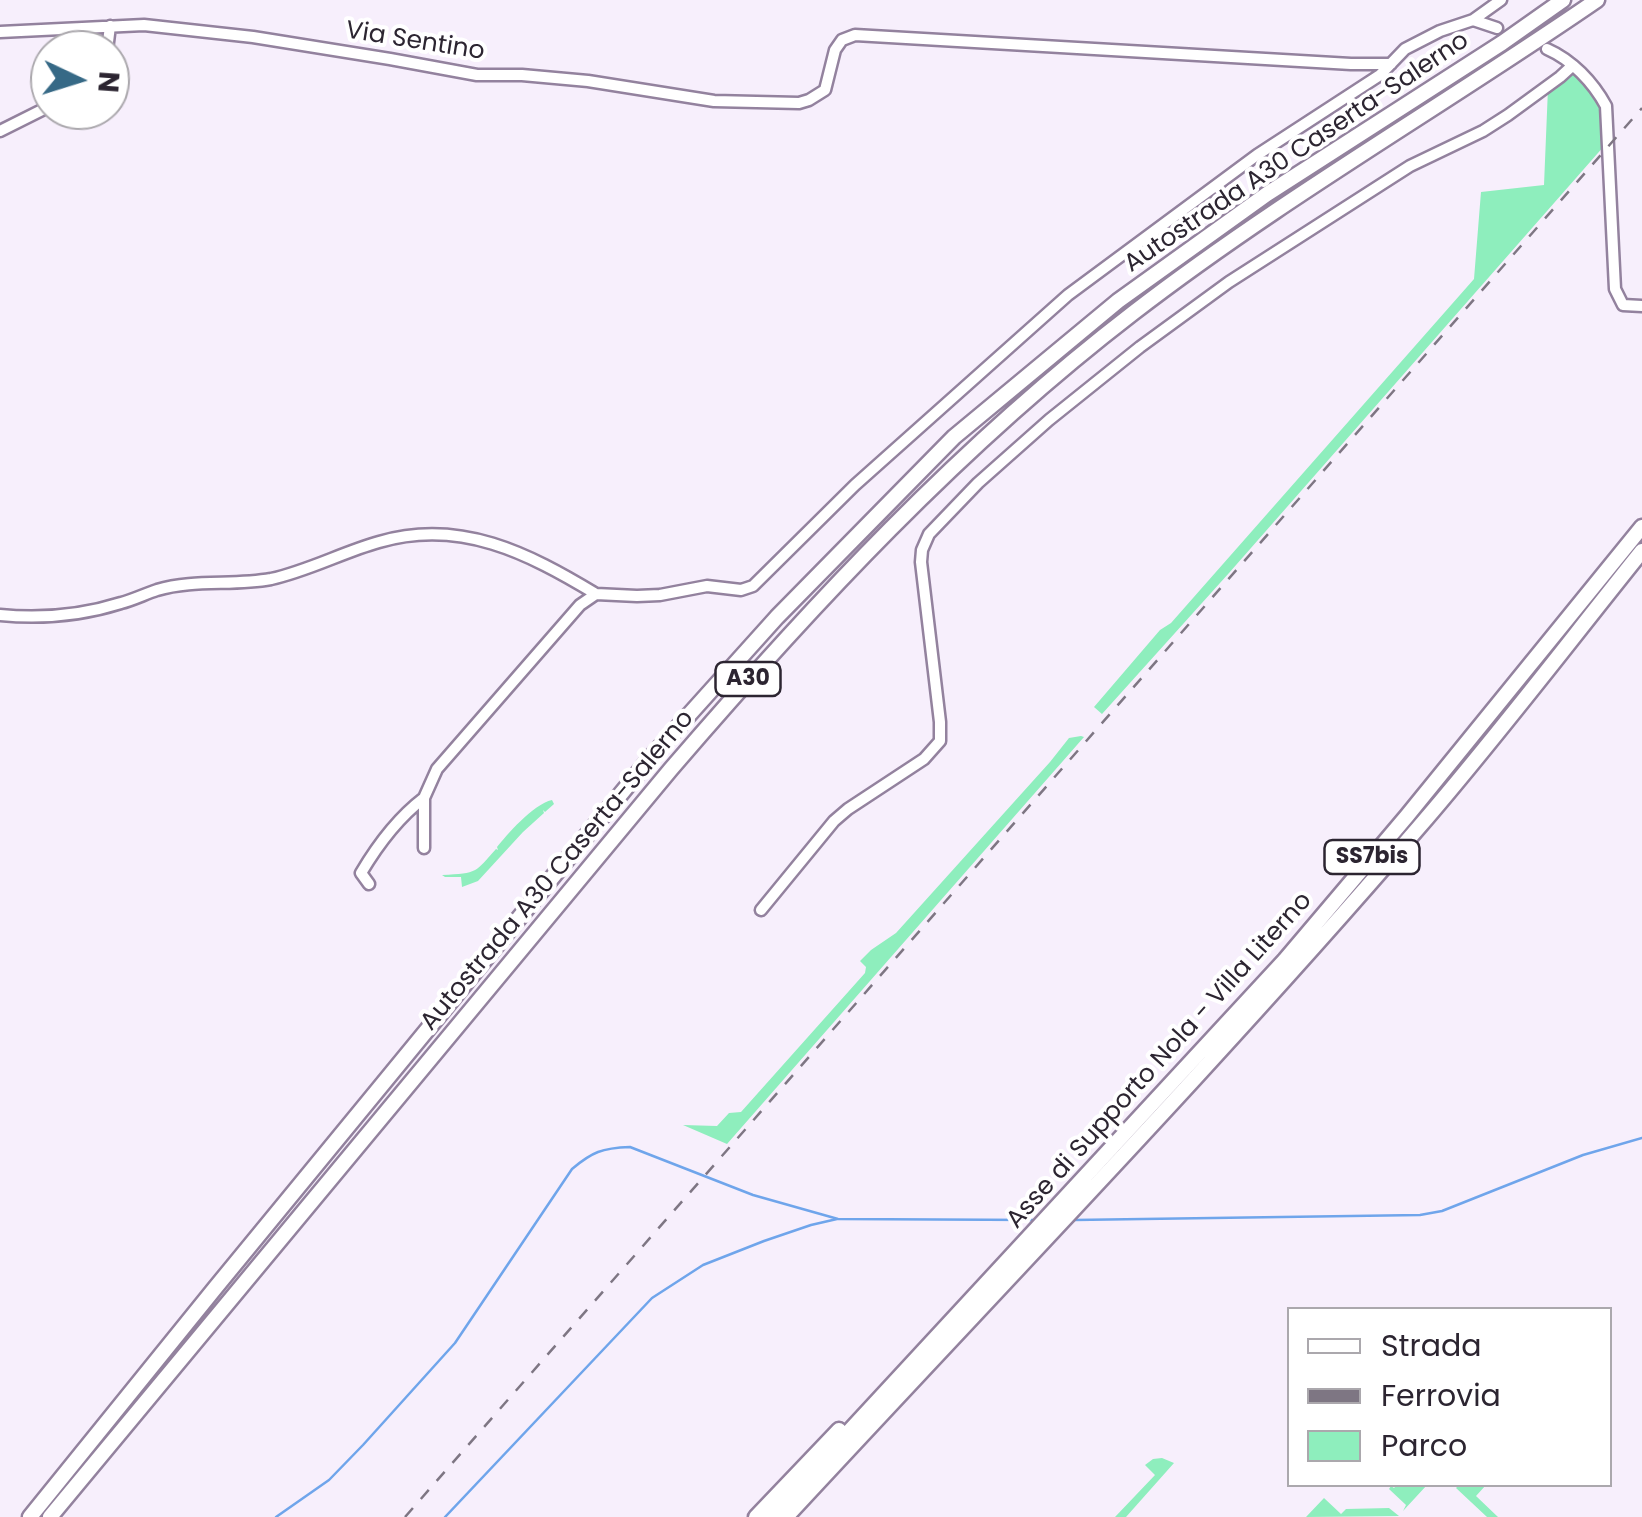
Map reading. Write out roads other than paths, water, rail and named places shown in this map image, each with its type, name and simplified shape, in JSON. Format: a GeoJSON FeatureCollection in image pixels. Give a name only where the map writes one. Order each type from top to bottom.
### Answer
{"type":"FeatureCollection","features":[{"type":"Feature","properties":{"kind":"highway","name":"Autostrada A30 Caserta-Salerno"},"geometry":{"type":"LineString","coordinates":[[30,1517],[652,756],[776,618],[954,437],[1118,300],[1266,194],[1563,0]]}},
{"type":"Feature","properties":{"kind":"highway","name":"Autostrada A30 Caserta-Salerno"},"geometry":{"type":"LineString","coordinates":[[50,1517],[732,698],[844,575],[988,432],[1132,314],[1275,210],[1522,52],[1596,0]]}},
{"type":"Feature","properties":{"kind":"highway","name":"Asse di Supporto Nola - Villa Literno"},"geometry":{"type":"LineString","coordinates":[[770,1517],[1297,946],[1642,527]]}},
{"type":"Feature","properties":{"kind":"highway","name":"Asse di Supporto Nola - Villa Literno"},"geometry":{"type":"LineString","coordinates":[[786,1517],[1219,1053],[1421,825],[1642,552]]}},
{"type":"Feature","properties":{"kind":"highway"},"geometry":{"type":"LineString","coordinates":[[756,1517],[824,1444],[907,1370]]}},
{"type":"Feature","properties":{"kind":"street"},"geometry":{"type":"LineString","coordinates":[[0,614],[57,617],[182,585],[267,580],[384,540],[435,535],[492,542],[596,594],[648,595],[707,586],[740,590],[753,586],[855,485],[1068,295],[1256,155],[1368,82],[1404,49],[1473,20],[1501,0]]}},
{"type":"Feature","properties":{"kind":"street"},"geometry":{"type":"LineString","coordinates":[[1473,20],[1496,28]]}},
{"type":"Feature","properties":{"kind":"street"},"geometry":{"type":"LineString","coordinates":[[110,26],[110,30]]}},
{"type":"Feature","properties":{"kind":"street","name":"Via Sentino"},"geometry":{"type":"LineString","coordinates":[[0,32],[144,26],[253,37],[472,74],[588,81],[678,97],[738,102],[799,103],[822,93],[834,50],[842,40],[855,35],[1390,64]]}},
{"type":"Feature","properties":{"kind":"street"},"geometry":{"type":"LineString","coordinates":[[1546,49],[1598,89],[1606,106],[1616,288],[1623,305],[1642,306]]}},
{"type":"Feature","properties":{"kind":"street"},"geometry":{"type":"LineString","coordinates":[[761,910],[834,821],[924,759],[940,741],[921,562],[929,534],[1049,420],[1228,282],[1410,166],[1508,115],[1572,66]]}},
{"type":"Feature","properties":{"kind":"street"},"geometry":{"type":"LineString","coordinates":[[0,132],[30,116]]}},
{"type":"Feature","properties":{"kind":"street"},"geometry":{"type":"LineString","coordinates":[[424,848],[424,798],[437,769],[562,624],[596,594]]}},
{"type":"Feature","properties":{"kind":"street"},"geometry":{"type":"LineString","coordinates":[[369,884],[361,873],[370,856],[424,798]]}},
{"type":"Feature","properties":{"kind":"waterway"},"geometry":{"type":"LineString","coordinates":[[1074,1220],[1420,1215],[1442,1211],[1583,1155],[1642,1138]]}},
{"type":"Feature","properties":{"kind":"waterway"},"geometry":{"type":"LineString","coordinates":[[276,1517],[329,1480],[455,1343],[572,1169],[598,1152],[630,1147],[753,1195],[838,1219],[1036,1220]]}},
{"type":"Feature","properties":{"kind":"waterway"},"geometry":{"type":"LineString","coordinates":[[445,1517],[652,1298],[703,1265],[837,1219]]}},
{"type":"Feature","properties":{"kind":"railway"},"geometry":{"type":"LineString","coordinates":[[405,1517],[1642,108]]}}]}
